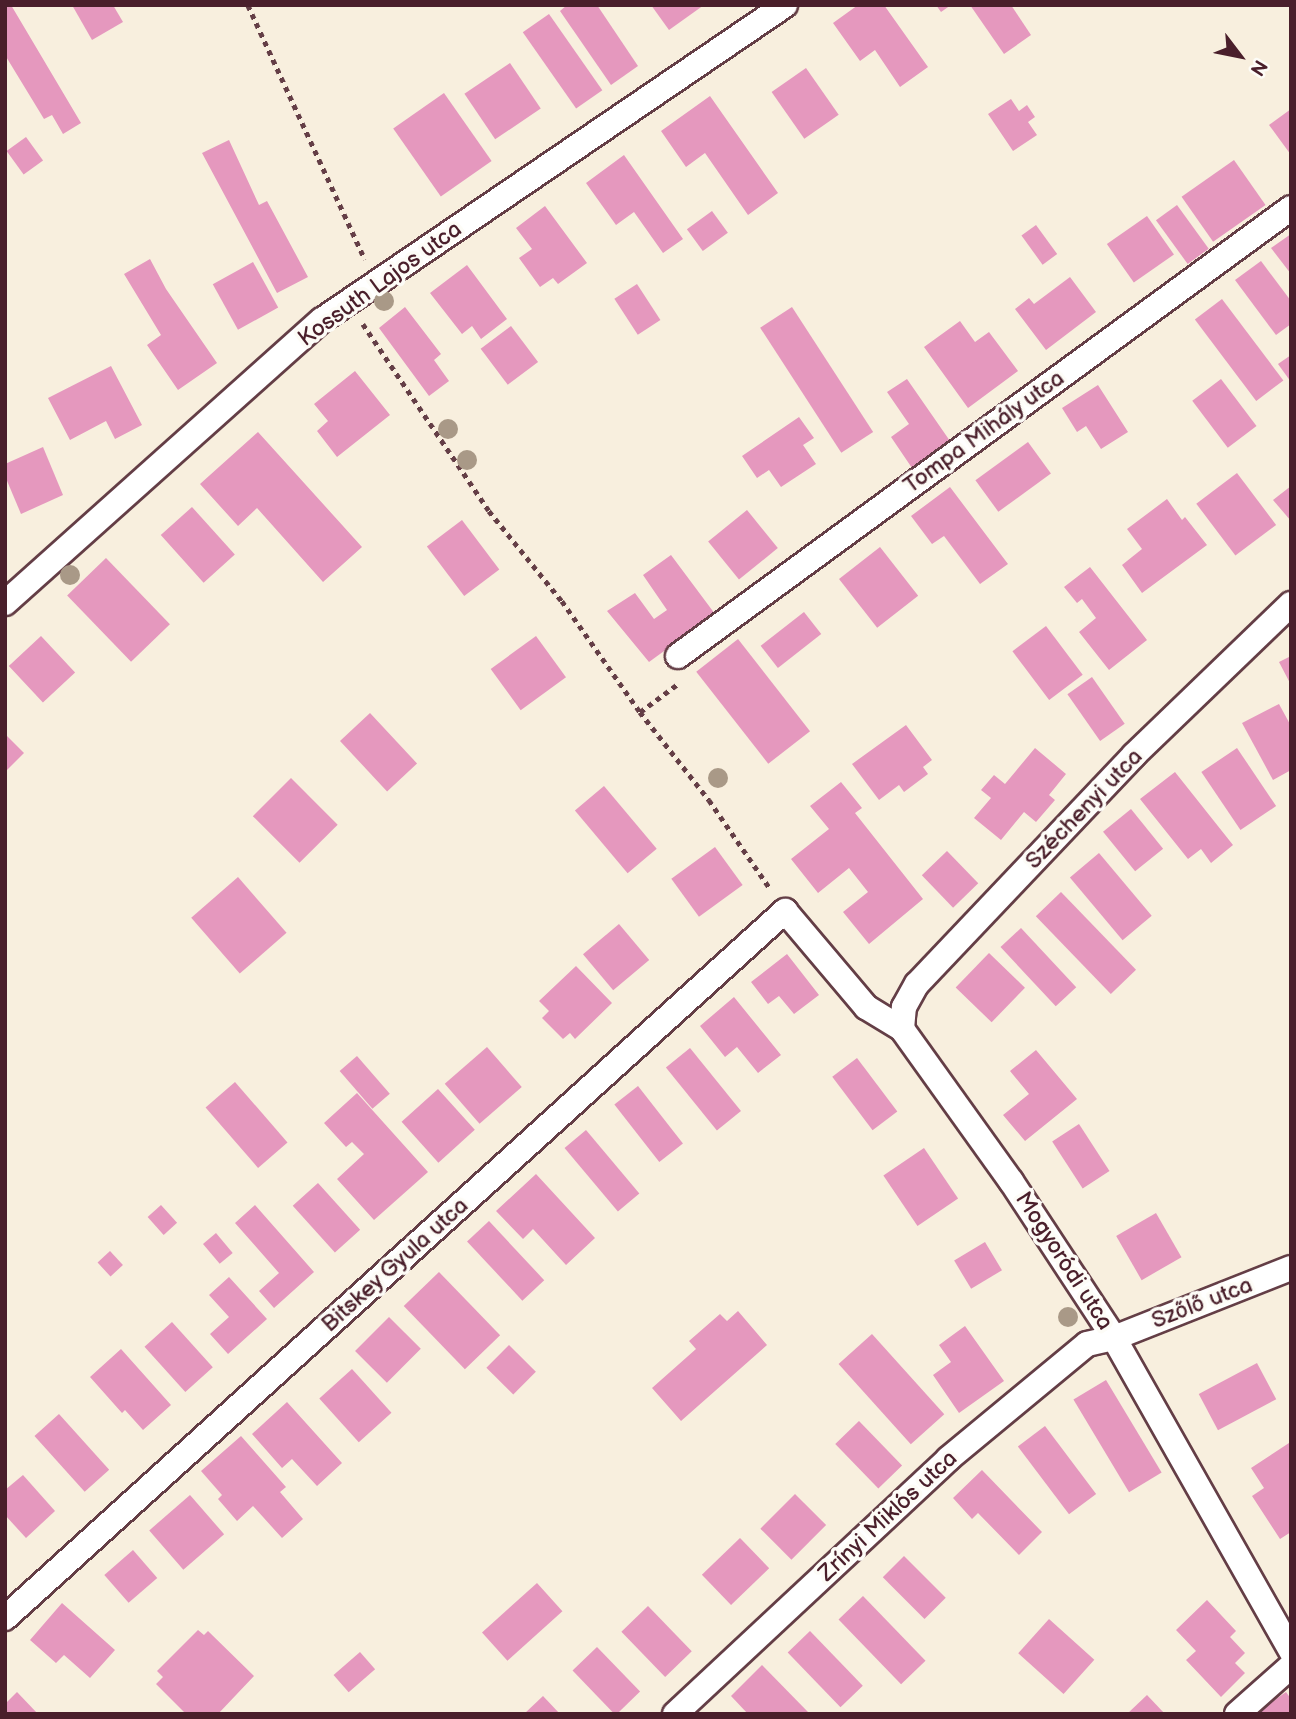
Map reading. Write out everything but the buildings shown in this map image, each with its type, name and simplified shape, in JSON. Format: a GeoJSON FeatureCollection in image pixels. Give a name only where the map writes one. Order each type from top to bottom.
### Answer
{"type":"FeatureCollection","features":[{"type":"Feature","properties":{"kind":"street","name":"Kossuth Lajos utca"},"geometry":{"type":"LineString","coordinates":[[5,603],[322,320],[785,5]]}},
{"type":"Feature","properties":{"kind":"street","name":"Tompa Mihály utca"},"geometry":{"type":"LineString","coordinates":[[678,656],[1291,208]]}},
{"type":"Feature","properties":{"kind":"street","name":"Széchenyi utca"},"geometry":{"type":"LineString","coordinates":[[902,1029],[904,1007],[917,984],[1134,755],[1291,604]]}},
{"type":"Feature","properties":{"kind":"street","name":"Mogyoródi utca"},"geometry":{"type":"LineString","coordinates":[[785,911],[866,1007],[902,1029],[1012,1181],[1114,1338],[1291,1651]]}},
{"type":"Feature","properties":{"kind":"street","name":"Bitskey Gyula utca"},"geometry":{"type":"LineString","coordinates":[[5,1618],[785,911]]}},
{"type":"Feature","properties":{"kind":"street","name":"Szőlő utca"},"geometry":{"type":"LineString","coordinates":[[1114,1338],[1291,1268]]}},
{"type":"Feature","properties":{"kind":"street","name":"Zrínyi Miklós utca"},"geometry":{"type":"LineString","coordinates":[[675,1714],[948,1459],[1087,1344],[1114,1338]]}},
{"type":"Feature","properties":{"kind":"street"},"geometry":{"type":"LineString","coordinates":[[1237,1714],[1291,1666]]}},
{"type":"Feature","properties":{"kind":"path"},"geometry":{"type":"LineString","coordinates":[[248,5],[371,271],[363,293],[361,321],[489,511],[562,601],[640,712],[709,800],[785,911]]}},
{"type":"Feature","properties":{"kind":"path"},"geometry":{"type":"LineString","coordinates":[[640,712],[680,681]]}}]}
